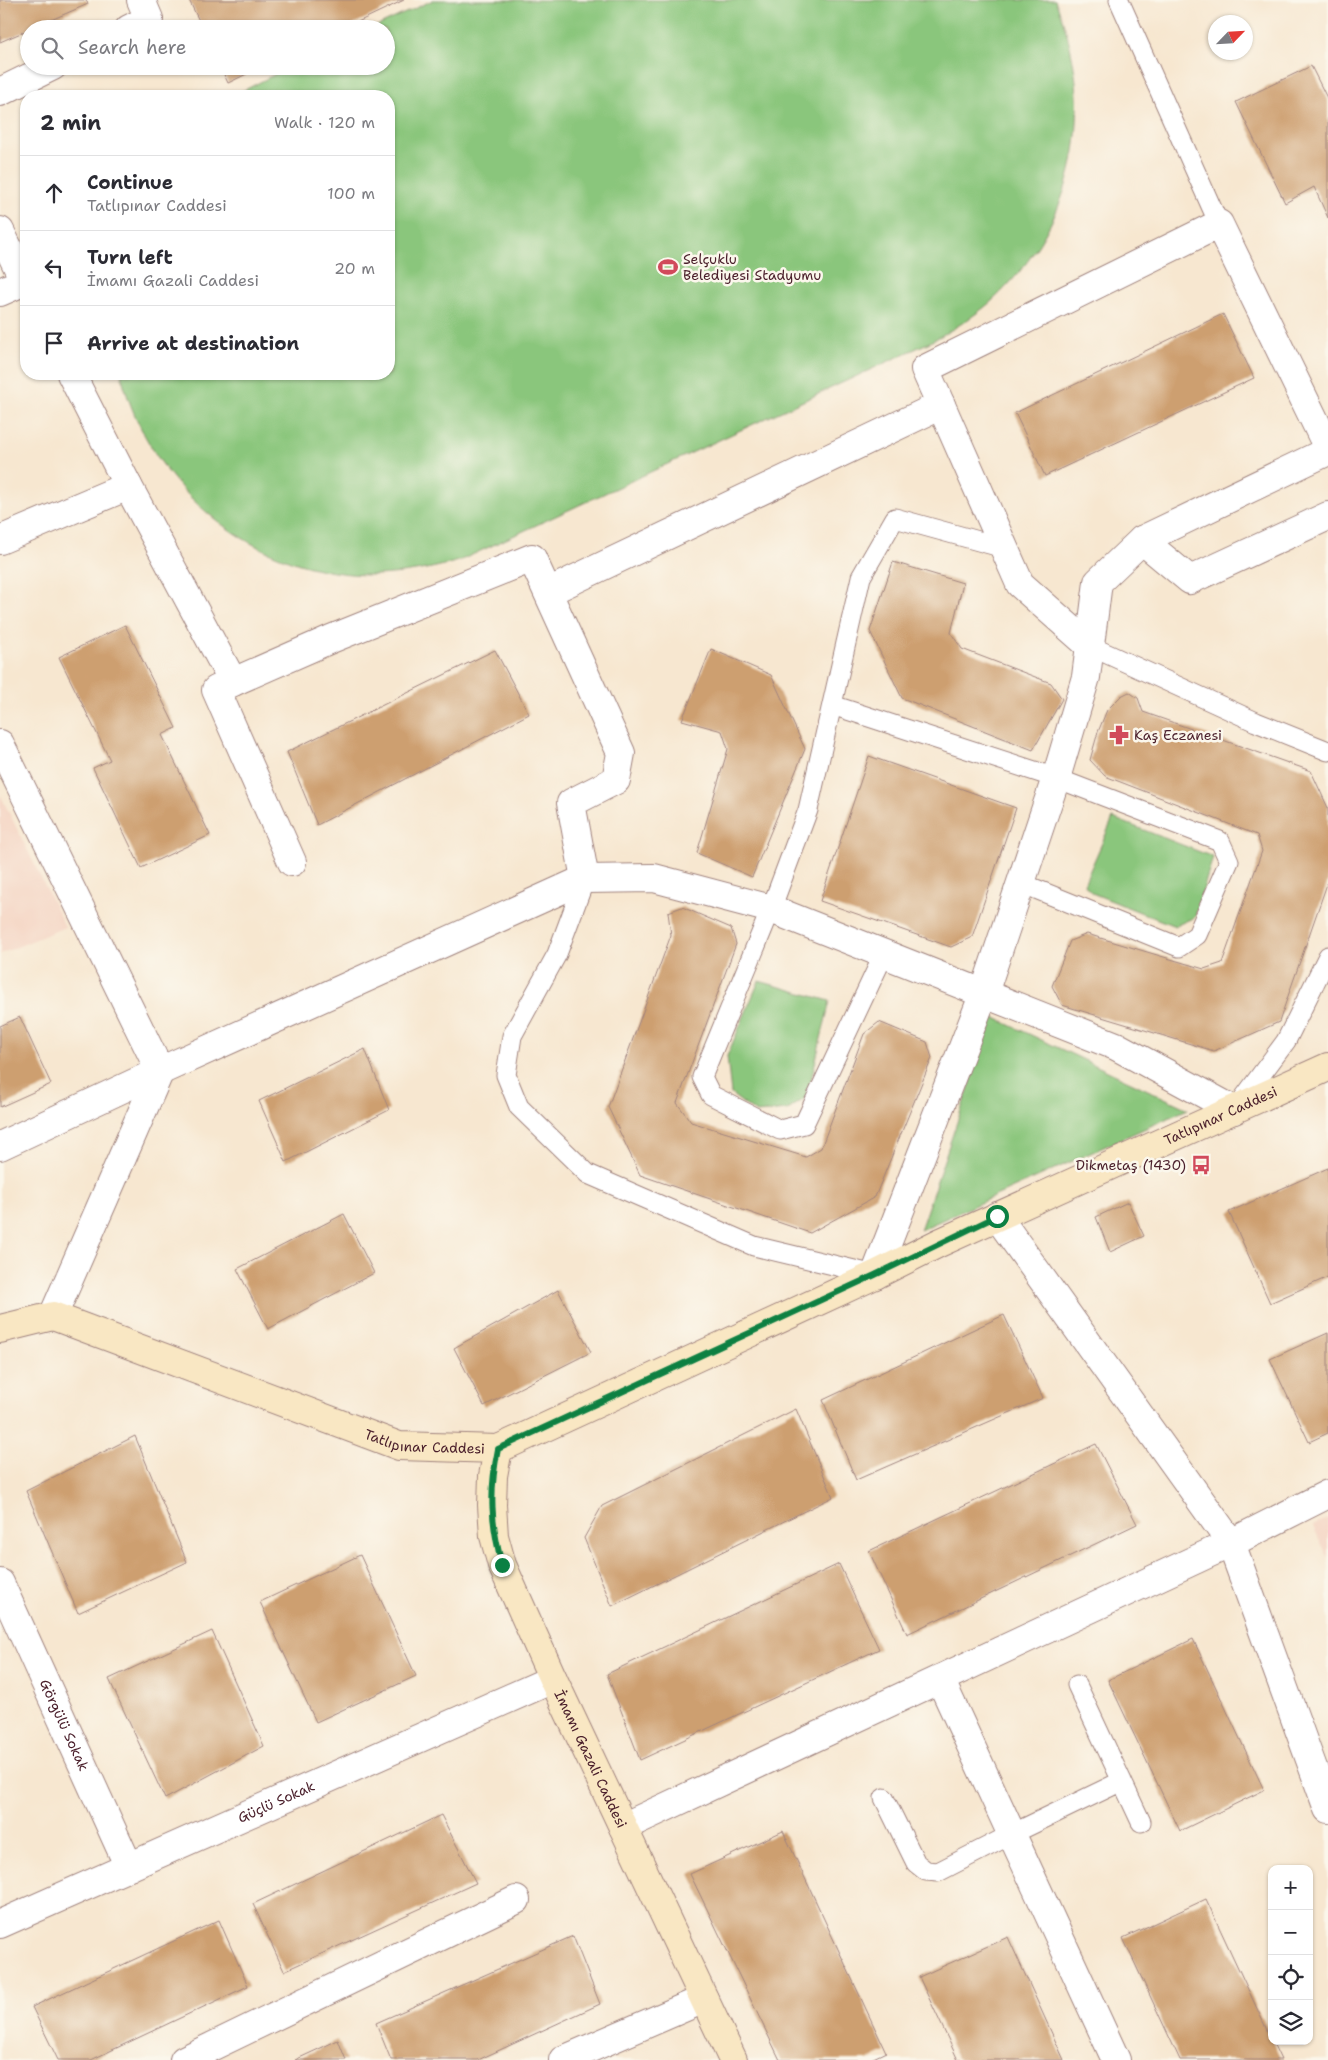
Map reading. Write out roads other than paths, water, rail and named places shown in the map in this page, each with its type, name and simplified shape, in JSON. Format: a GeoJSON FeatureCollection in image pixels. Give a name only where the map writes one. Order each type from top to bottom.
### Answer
{"type":"FeatureCollection","features":[{"type":"Feature","properties":{"kind":"street"},"geometry":{"type":"LineString","coordinates":[[141,0],[149,19],[147,20]]}},
{"type":"Feature","properties":{"kind":"street"},"geometry":{"type":"LineString","coordinates":[[0,92],[35,75]]}},
{"type":"Feature","properties":{"kind":"street"},"geometry":{"type":"LineString","coordinates":[[875,1275],[984,993],[1056,778],[1086,677],[1090,646],[1098,582],[1142,540],[1328,450],[1219,224],[925,369],[1020,584],[1090,646]]}},
{"type":"Feature","properties":{"kind":"street"},"geometry":{"type":"LineString","coordinates":[[0,231],[20,271]]}},
{"type":"Feature","properties":{"kind":"street"},"geometry":{"type":"LineString","coordinates":[[0,292],[20,285]]}},
{"type":"Feature","properties":{"kind":"street"},"geometry":{"type":"LineString","coordinates":[[74,380],[128,486],[233,682]]}},
{"type":"Feature","properties":{"kind":"street"},"geometry":{"type":"LineString","coordinates":[[548,592],[941,405]]}},
{"type":"Feature","properties":{"kind":"street"},"geometry":{"type":"LineString","coordinates":[[0,540],[128,486]]}},
{"type":"Feature","properties":{"kind":"street"},"geometry":{"type":"LineString","coordinates":[[1142,540],[1190,580],[1328,516]]}},
{"type":"Feature","properties":{"kind":"street"},"geometry":{"type":"LineString","coordinates":[[292,862],[216,690],[331,640],[532,558],[621,753],[616,780],[571,803],[585,879]]}},
{"type":"Feature","properties":{"kind":"street"},"geometry":{"type":"LineString","coordinates":[[0,744],[160,1071],[53,1316],[0,1329]]}},
{"type":"Feature","properties":{"kind":"street"},"geometry":{"type":"LineString","coordinates":[[0,1146],[160,1071],[585,879],[654,878],[771,909],[1116,1046],[1234,1110]]}},
{"type":"Feature","properties":{"kind":"street","name":"Tatlıpınar Caddesi"},"geometry":{"type":"LineString","coordinates":[[53,1316],[399,1446],[498,1449],[875,1275],[997,1216],[1328,1067]]}},
{"type":"Feature","properties":{"kind":"street"},"geometry":{"type":"LineString","coordinates":[[997,1216],[1231,1543],[1325,1792]]}},
{"type":"Feature","properties":{"kind":"street","name":"İmamı Gazali Caddesi"},"geometry":{"type":"LineString","coordinates":[[498,1449],[493,1476],[492,1505],[494,1536],[502,1565],[553,1679],[733,2060]]}},
{"type":"Feature","properties":{"kind":"street"},"geometry":{"type":"LineString","coordinates":[[623,1827],[1231,1543],[1328,1494]]}},
{"type":"Feature","properties":{"kind":"street","name":"Görgülü Sokak"},"geometry":{"type":"LineString","coordinates":[[0,1583],[129,1867]]}},
{"type":"Feature","properties":{"kind":"street","name":"Güçlü Sokak"},"geometry":{"type":"LineString","coordinates":[[0,1924],[553,1679]]}},
{"type":"Feature","properties":{"kind":"street"},"geometry":{"type":"LineString","coordinates":[[940,1679],[1116,2060]]}},
{"type":"Feature","properties":{"kind":"street"},"geometry":{"type":"LineString","coordinates":[[184,2060],[516,1900]]}},
{"type":"Feature","properties":{"kind":"street"},"geometry":{"type":"LineString","coordinates":[[563,2060],[704,1999]]}},
{"type":"Feature","properties":{"kind":"lane"},"geometry":{"type":"LineString","coordinates":[[1119,0],[1219,224]]}},
{"type":"Feature","properties":{"kind":"lane"},"geometry":{"type":"LineString","coordinates":[[884,954],[804,1124],[780,1130],[711,1095],[702,1077],[771,909],[808,810],[861,577],[895,518],[1004,548]]}},
{"type":"Feature","properties":{"kind":"lane"},"geometry":{"type":"LineString","coordinates":[[1090,646],[1256,722],[1328,751]]}},
{"type":"Feature","properties":{"kind":"lane"},"geometry":{"type":"LineString","coordinates":[[832,706],[1056,778],[1220,841],[1229,861],[1197,935],[1179,947],[1021,883]]}},
{"type":"Feature","properties":{"kind":"lane"},"geometry":{"type":"LineString","coordinates":[[585,879],[557,954],[512,1036],[506,1075],[519,1107],[588,1174],[754,1246],[875,1275]]}},
{"type":"Feature","properties":{"kind":"lane"},"geometry":{"type":"LineString","coordinates":[[1234,1110],[1286,1041],[1328,956]]}},
{"type":"Feature","properties":{"kind":"lane"},"geometry":{"type":"LineString","coordinates":[[1077,1685],[1141,1822]]}},
{"type":"Feature","properties":{"kind":"lane"},"geometry":{"type":"LineString","coordinates":[[884,1798],[916,1862],[926,1871],[938,1872],[1122,1781]]}},
{"type":"Feature","properties":{"kind":"place","name":"Selçuklu Belediyesi Stadyumu"},"geometry":{"type":"Point","coordinates":[668,267]}},
{"type":"Feature","properties":{"kind":"place","name":"Kaş Eczanesi"},"geometry":{"type":"Point","coordinates":[1119,735]}},
{"type":"Feature","properties":{"kind":"place","name":"Dikmetaş (1430)"},"geometry":{"type":"Point","coordinates":[1201,1165]}}]}
